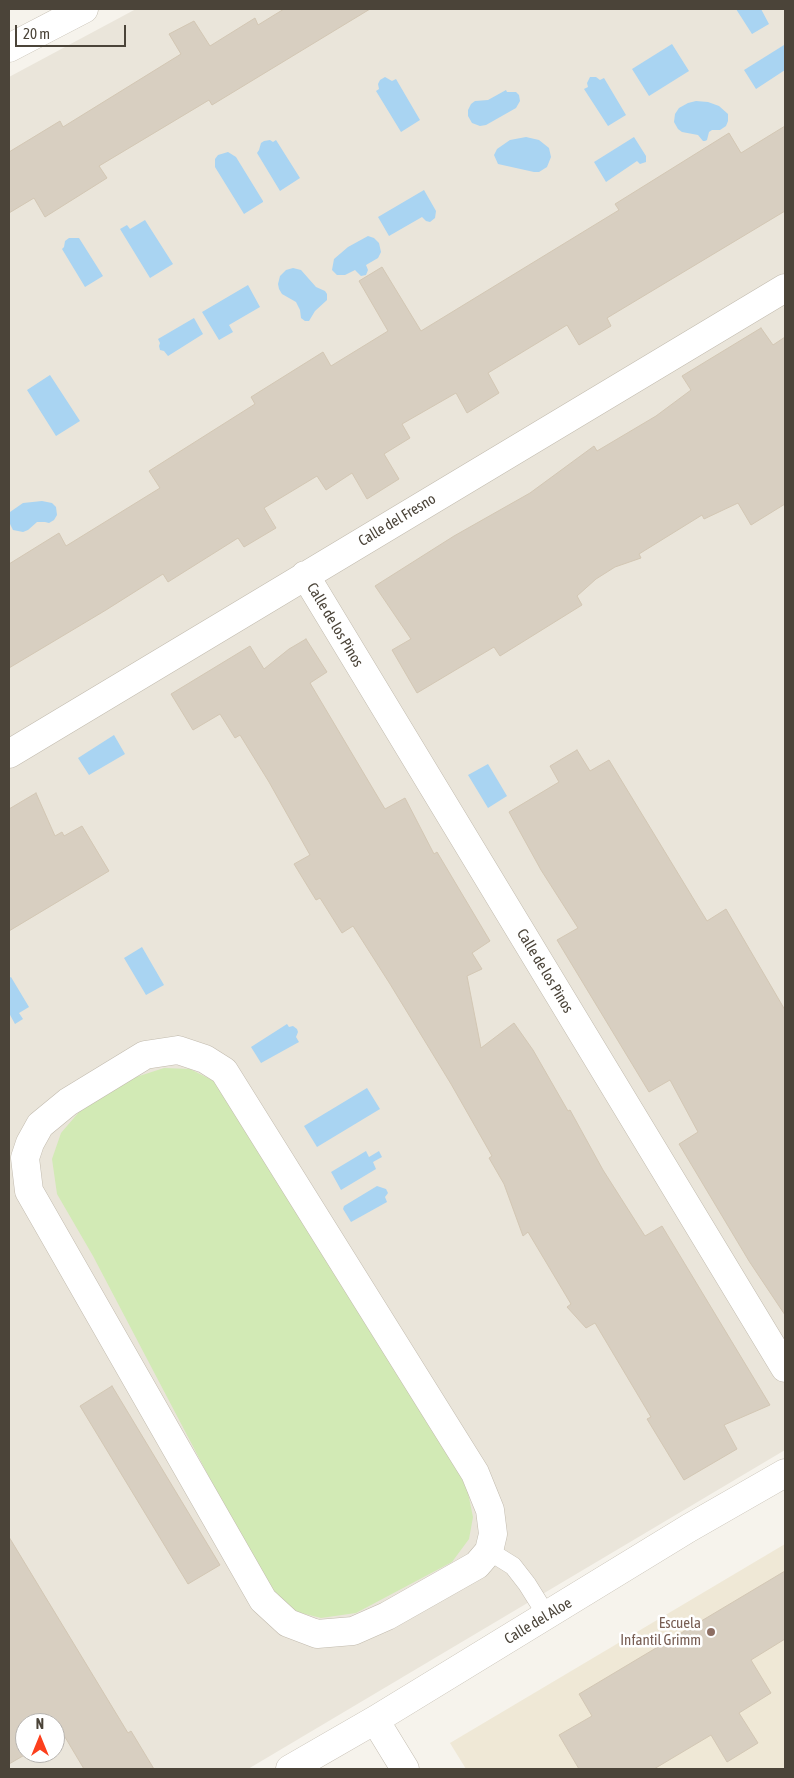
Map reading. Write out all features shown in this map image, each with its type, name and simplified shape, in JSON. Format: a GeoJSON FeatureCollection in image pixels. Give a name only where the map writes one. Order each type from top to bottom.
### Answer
{"type":"FeatureCollection","features":[{"type":"Feature","properties":{"kind":"street"},"geometry":{"type":"LineString","coordinates":[[9,48],[84,9]]}},
{"type":"Feature","properties":{"kind":"street","name":"Calle del Fresno"},"geometry":{"type":"LineString","coordinates":[[9,754],[785,288]]}},
{"type":"Feature","properties":{"kind":"street","name":"Calle de los Pinos"},"geometry":{"type":"LineString","coordinates":[[305,575],[785,1368]]}},
{"type":"Feature","properties":{"kind":"street"},"geometry":{"type":"LineString","coordinates":[[178,1050],[205,1059],[224,1071],[475,1473],[490,1510],[493,1534],[489,1550],[477,1565],[387,1616],[353,1631],[316,1634],[288,1623],[263,1600],[29,1191],[25,1158],[30,1143],[40,1125],[68,1102],[144,1055],[178,1050]]}},
{"type":"Feature","properties":{"kind":"street","name":"Calle del Aloe"},"geometry":{"type":"LineString","coordinates":[[290,1769],[376,1720],[689,1528],[785,1473]]}},
{"type":"Feature","properties":{"kind":"street"},"geometry":{"type":"LineString","coordinates":[[376,1720],[405,1769]]}},
{"type":"Feature","properties":{"kind":"lane"},"geometry":{"type":"LineString","coordinates":[[489,1550],[513,1566],[527,1584],[546,1616]]}},
{"type":"Feature","properties":{"kind":"shaded area"},"geometry":{"type":"Polygon","coordinates":[[[136,9],[785,9],[785,1450],[248,1769],[9,1769],[9,77],[136,9]]]}},
{"type":"Feature","properties":{"kind":"shaded area","name":"Escuela Infantil Grimm"},"geometry":{"type":"Polygon","coordinates":[[[785,1544],[785,1769],[466,1769],[450,1743],[785,1544]]]}},
{"type":"Feature","properties":{"kind":"green space"},"geometry":{"type":"Polygon","coordinates":[[[164,1068],[190,1069],[214,1081],[446,1450],[467,1488],[473,1517],[469,1539],[452,1562],[356,1613],[321,1618],[297,1612],[273,1591],[219,1496],[93,1256],[57,1194],[52,1159],[61,1133],[79,1112],[133,1078],[164,1068]]]}},
{"type":"Feature","properties":{"kind":"water"},"geometry":{"type":"Polygon","coordinates":[[[736,9],[761,9],[769,24],[752,34],[736,9]]]}},
{"type":"Feature","properties":{"kind":"water"},"geometry":{"type":"Polygon","coordinates":[[[672,44],[689,71],[649,96],[632,69],[672,44]]]}},
{"type":"Feature","properties":{"kind":"water"},"geometry":{"type":"Polygon","coordinates":[[[784,45],[785,70],[756,89],[744,70],[784,45]]]}},
{"type":"Feature","properties":{"kind":"water"},"geometry":{"type":"Polygon","coordinates":[[[385,77],[392,81],[396,79],[420,120],[401,132],[376,91],[379,89],[378,84],[380,80],[385,77]]]}},
{"type":"Feature","properties":{"kind":"water"},"geometry":{"type":"Polygon","coordinates":[[[590,77],[596,77],[600,80],[604,78],[626,115],[608,126],[584,89],[588,87],[587,83],[590,77]]]}},
{"type":"Feature","properties":{"kind":"water"},"geometry":{"type":"Polygon","coordinates":[[[506,90],[507,92],[516,92],[519,95],[520,101],[516,108],[486,125],[480,126],[472,123],[468,116],[471,104],[475,101],[488,100],[506,90]]]}},
{"type":"Feature","properties":{"kind":"water"},"geometry":{"type":"Polygon","coordinates":[[[696,101],[708,102],[719,106],[728,114],[726,126],[720,130],[709,132],[705,141],[698,135],[682,132],[674,122],[675,114],[679,108],[696,101]]]}},
{"type":"Feature","properties":{"kind":"water"},"geometry":{"type":"Polygon","coordinates":[[[526,137],[539,140],[549,148],[551,157],[547,167],[539,172],[534,172],[498,164],[494,155],[497,149],[510,140],[526,137]]]}},
{"type":"Feature","properties":{"kind":"water"},"geometry":{"type":"Polygon","coordinates":[[[634,137],[646,156],[646,162],[640,164],[637,161],[606,182],[594,162],[634,137]]]}},
{"type":"Feature","properties":{"kind":"water"},"geometry":{"type":"Polygon","coordinates":[[[270,140],[273,142],[276,140],[300,178],[280,191],[257,153],[261,143],[270,140]]]}},
{"type":"Feature","properties":{"kind":"water"},"geometry":{"type":"Polygon","coordinates":[[[228,152],[236,157],[263,201],[244,214],[215,167],[215,159],[218,155],[228,152]]]}},
{"type":"Feature","properties":{"kind":"water"},"geometry":{"type":"Polygon","coordinates":[[[424,190],[436,211],[435,218],[430,222],[422,217],[389,236],[378,217],[424,190]]]}},
{"type":"Feature","properties":{"kind":"water"},"geometry":{"type":"Polygon","coordinates":[[[145,220],[173,264],[150,278],[120,229],[127,225],[130,229],[145,220]]]}},
{"type":"Feature","properties":{"kind":"water"},"geometry":{"type":"Polygon","coordinates":[[[368,236],[374,238],[379,243],[381,252],[378,258],[366,265],[368,270],[366,275],[361,276],[355,270],[345,275],[337,275],[332,270],[334,259],[348,247],[368,236]]]}},
{"type":"Feature","properties":{"kind":"water"},"geometry":{"type":"Polygon","coordinates":[[[69,238],[79,238],[103,276],[85,287],[62,249],[65,241],[69,238]]]}},
{"type":"Feature","properties":{"kind":"water"},"geometry":{"type":"Polygon","coordinates":[[[293,268],[301,270],[316,287],[327,294],[327,300],[315,311],[309,321],[301,318],[296,302],[282,294],[279,289],[280,276],[286,270],[293,268]]]}},
{"type":"Feature","properties":{"kind":"water"},"geometry":{"type":"Polygon","coordinates":[[[248,285],[260,307],[229,325],[233,332],[219,340],[202,312],[248,285]]]}},
{"type":"Feature","properties":{"kind":"water"},"geometry":{"type":"Polygon","coordinates":[[[194,318],[203,334],[168,356],[164,351],[160,350],[158,339],[194,318]]]}},
{"type":"Feature","properties":{"kind":"water"},"geometry":{"type":"Polygon","coordinates":[[[50,375],[80,421],[56,436],[27,390],[50,375]]]}},
{"type":"Feature","properties":{"kind":"water"},"geometry":{"type":"Polygon","coordinates":[[[42,501],[52,503],[56,507],[57,515],[54,520],[49,523],[37,522],[23,532],[13,530],[9,522],[10,512],[23,503],[42,501]]]}},
{"type":"Feature","properties":{"kind":"water"},"geometry":{"type":"Polygon","coordinates":[[[114,735],[125,754],[89,775],[78,758],[114,735]]]}},
{"type":"Feature","properties":{"kind":"water"},"geometry":{"type":"Polygon","coordinates":[[[488,764],[507,796],[488,808],[468,775],[488,764]]]}},
{"type":"Feature","properties":{"kind":"water"},"geometry":{"type":"Polygon","coordinates":[[[142,947],[164,985],[146,995],[124,958],[142,947]]]}},
{"type":"Feature","properties":{"kind":"water"},"geometry":{"type":"Polygon","coordinates":[[[11,977],[29,1007],[19,1013],[23,1019],[15,1024],[9,1013],[9,978],[11,977]]]}},
{"type":"Feature","properties":{"kind":"water"},"geometry":{"type":"Polygon","coordinates":[[[287,1024],[289,1027],[293,1026],[297,1029],[296,1037],[299,1042],[261,1063],[251,1047],[287,1024]]]}},
{"type":"Feature","properties":{"kind":"water"},"geometry":{"type":"Polygon","coordinates":[[[367,1088],[380,1109],[317,1147],[304,1126],[367,1088]]]}},
{"type":"Feature","properties":{"kind":"water"},"geometry":{"type":"Polygon","coordinates":[[[366,1151],[369,1157],[379,1151],[382,1157],[373,1162],[376,1169],[341,1190],[331,1172],[366,1151]]]}},
{"type":"Feature","properties":{"kind":"water"},"geometry":{"type":"Polygon","coordinates":[[[377,1186],[386,1189],[388,1193],[385,1197],[387,1202],[351,1222],[343,1209],[344,1206],[377,1186]]]}},
{"type":"Feature","properties":{"kind":"building"},"geometry":{"type":"Polygon","coordinates":[[[284,9],[370,9],[212,105],[209,100],[99,166],[107,178],[45,217],[34,198],[9,213],[9,152],[60,121],[63,127],[181,54],[169,34],[194,21],[210,46],[255,18],[258,25],[284,9]]]}},
{"type":"Feature","properties":{"kind":"building"},"geometry":{"type":"Polygon","coordinates":[[[785,126],[785,211],[607,318],[611,326],[579,345],[567,325],[488,373],[499,393],[467,413],[456,393],[402,424],[410,438],[384,454],[399,479],[367,499],[352,473],[326,490],[317,476],[264,508],[276,528],[244,547],[238,538],[168,582],[163,574],[9,668],[9,564],[59,533],[66,546],[160,488],[149,471],[255,404],[251,397],[323,352],[331,366],[388,331],[359,281],[382,267],[421,331],[619,210],[615,204],[729,133],[741,153],[785,126]]]}},
{"type":"Feature","properties":{"kind":"building"},"geometry":{"type":"Polygon","coordinates":[[[761,328],[773,345],[785,337],[785,504],[751,525],[738,503],[704,519],[702,515],[639,554],[641,558],[615,567],[596,579],[577,596],[582,605],[500,656],[494,647],[417,693],[392,650],[411,639],[375,586],[454,536],[530,493],[594,446],[597,451],[656,416],[691,390],[682,376],[761,328]]]}},
{"type":"Feature","properties":{"kind":"building"},"geometry":{"type":"Polygon","coordinates":[[[306,639],[327,672],[310,683],[385,809],[405,798],[434,854],[437,852],[490,941],[472,953],[482,969],[467,976],[481,1048],[514,1023],[533,1050],[568,1111],[570,1110],[603,1170],[645,1236],[662,1226],[770,1405],[724,1425],[737,1449],[684,1480],[647,1419],[651,1417],[595,1323],[586,1328],[567,1307],[571,1304],[528,1232],[523,1236],[504,1184],[489,1158],[492,1156],[390,984],[353,926],[342,933],[320,898],[316,900],[294,864],[310,855],[240,735],[235,738],[220,714],[193,730],[171,694],[250,646],[264,669],[289,649],[306,639]]]}},
{"type":"Feature","properties":{"kind":"building"},"geometry":{"type":"Polygon","coordinates":[[[577,750],[590,771],[609,760],[707,921],[726,909],[785,1010],[785,1315],[749,1261],[679,1144],[698,1132],[670,1080],[649,1092],[557,940],[578,928],[541,870],[509,812],[559,782],[550,766],[577,750]]]}},
{"type":"Feature","properties":{"kind":"building"},"geometry":{"type":"Polygon","coordinates":[[[36,793],[55,836],[62,832],[64,836],[82,826],[109,871],[9,931],[9,809],[36,793]]]}},
{"type":"Feature","properties":{"kind":"building"},"geometry":{"type":"Polygon","coordinates":[[[112,1386],[220,1565],[188,1584],[80,1406],[112,1386]]]}},
{"type":"Feature","properties":{"kind":"building"},"geometry":{"type":"Polygon","coordinates":[[[9,1537],[128,1733],[131,1731],[154,1769],[84,1769],[65,1737],[65,1713],[15,1713],[15,1761],[9,1764],[9,1537]]]}},
{"type":"Feature","properties":{"kind":"building"},"geometry":{"type":"Polygon","coordinates":[[[785,1571],[785,1639],[751,1660],[771,1693],[739,1713],[758,1743],[727,1762],[711,1735],[654,1769],[579,1769],[559,1735],[592,1716],[579,1694],[785,1571]]]}},
{"type":"Feature","properties":{"kind":"place","name":"Escuela Infantil Grimm"},"geometry":{"type":"Point","coordinates":[711,1632]}}]}
